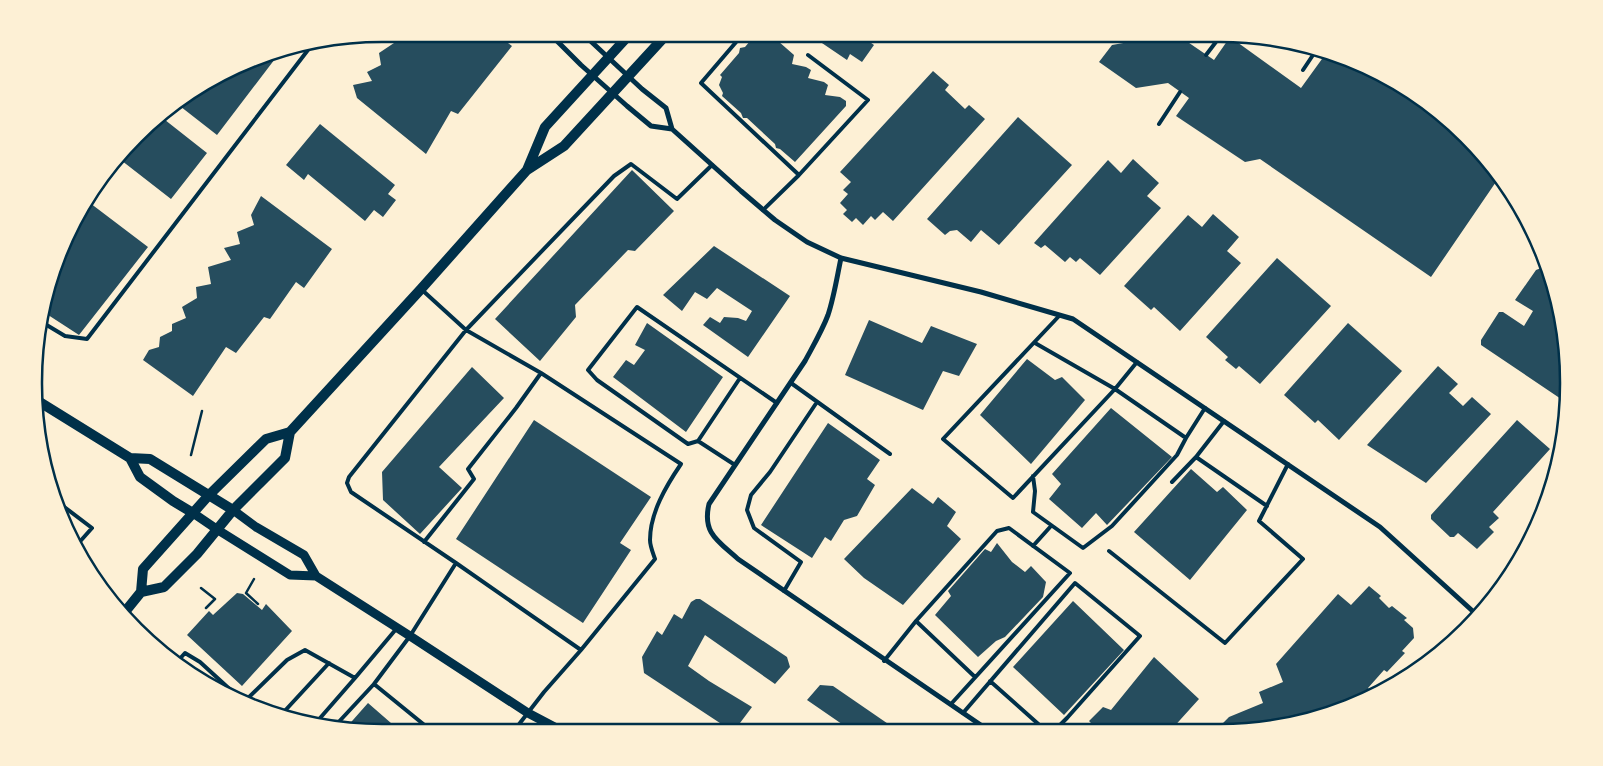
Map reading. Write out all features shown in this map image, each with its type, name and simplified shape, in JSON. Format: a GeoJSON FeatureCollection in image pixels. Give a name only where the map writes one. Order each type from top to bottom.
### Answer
{"type":"FeatureCollection","features":[{"type":"Feature","properties":{"kind":"main road"},"geometry":{"type":"LineString","coordinates":[[527,170],[545,127],[623,42]]}},
{"type":"Feature","properties":{"kind":"main road"},"geometry":{"type":"LineString","coordinates":[[128,609],[141,592],[143,569],[193,512],[266,439],[290,432],[421,290],[527,170],[564,146],[660,42]]}},
{"type":"Feature","properties":{"kind":"main road"},"geometry":{"type":"LineString","coordinates":[[43,409],[130,458],[150,459],[233,510]]}},
{"type":"Feature","properties":{"kind":"main road"},"geometry":{"type":"LineString","coordinates":[[141,592],[164,587],[198,554],[233,510],[285,458],[290,432]]}},
{"type":"Feature","properties":{"kind":"main road"},"geometry":{"type":"LineString","coordinates":[[130,458],[140,477],[173,501],[193,512]]}},
{"type":"Feature","properties":{"kind":"street"},"geometry":{"type":"LineString","coordinates":[[558,42],[612,93],[651,126],[672,129]]}},
{"type":"Feature","properties":{"kind":"street"},"geometry":{"type":"LineString","coordinates":[[591,42],[666,108],[672,129],[775,220],[807,242],[841,258],[981,292],[1073,319],[1380,527],[1472,612]]}},
{"type":"Feature","properties":{"kind":"street"},"geometry":{"type":"LineString","coordinates":[[841,258],[834,295],[827,318],[805,361],[709,504],[706,516],[708,527],[714,538],[738,559],[979,724]]}},
{"type":"Feature","properties":{"kind":"street"},"geometry":{"type":"LineString","coordinates":[[233,510],[256,527],[304,554],[316,576],[528,713],[549,724]]}},
{"type":"Feature","properties":{"kind":"street"},"geometry":{"type":"LineString","coordinates":[[193,512],[290,575],[316,576]]}},
{"type":"Feature","properties":{"kind":"lane"},"geometry":{"type":"LineString","coordinates":[[737,42],[700,83],[799,175]]}},
{"type":"Feature","properties":{"kind":"lane"},"geometry":{"type":"LineString","coordinates":[[1206,55],[1216,42]]}},
{"type":"Feature","properties":{"kind":"lane"},"geometry":{"type":"LineString","coordinates":[[47,325],[65,336],[87,339],[307,51]]}},
{"type":"Feature","properties":{"kind":"lane"},"geometry":{"type":"LineString","coordinates":[[764,210],[868,100],[808,55]]}},
{"type":"Feature","properties":{"kind":"lane"},"geometry":{"type":"LineString","coordinates":[[1303,70],[1313,56]]}},
{"type":"Feature","properties":{"kind":"lane"},"geometry":{"type":"LineString","coordinates":[[1159,124],[1180,92]]}},
{"type":"Feature","properties":{"kind":"lane"},"geometry":{"type":"LineString","coordinates":[[581,650],[351,492],[347,484],[349,477],[466,330],[614,176],[631,164],[677,199],[712,165]]}},
{"type":"Feature","properties":{"kind":"lane"},"geometry":{"type":"LineString","coordinates":[[421,290],[466,330],[541,373],[681,464],[668,482],[653,519],[650,542],[655,559],[519,724]]}},
{"type":"Feature","properties":{"kind":"lane"},"geometry":{"type":"LineString","coordinates":[[740,378],[698,441],[688,444],[598,380],[588,370],[637,307],[777,403]]}},
{"type":"Feature","properties":{"kind":"lane"},"geometry":{"type":"LineString","coordinates":[[1060,315],[943,440],[1013,498],[1137,362]]}},
{"type":"Feature","properties":{"kind":"lane"},"geometry":{"type":"LineString","coordinates":[[1035,343],[1114,389],[1186,438]]}},
{"type":"Feature","properties":{"kind":"lane"},"geometry":{"type":"LineString","coordinates":[[424,542],[474,479],[468,469],[541,373]]}},
{"type":"Feature","properties":{"kind":"lane"},"geometry":{"type":"LineString","coordinates":[[791,383],[890,454]]}},
{"type":"Feature","properties":{"kind":"lane"},"geometry":{"type":"LineString","coordinates":[[784,591],[801,562],[754,528],[747,510],[751,496],[770,472],[817,402]]}},
{"type":"Feature","properties":{"kind":"lane"},"geometry":{"type":"LineString","coordinates":[[1034,476],[1033,512],[1083,548],[1112,526],[1177,455],[1205,408]]}},
{"type":"Feature","properties":{"kind":"lane"},"geometry":{"type":"LineString","coordinates":[[1172,482],[1224,421]]}},
{"type":"Feature","properties":{"kind":"lane"},"geometry":{"type":"LineString","coordinates":[[698,441],[735,465]]}},
{"type":"Feature","properties":{"kind":"lane"},"geometry":{"type":"LineString","coordinates":[[1196,456],[1267,506]]}},
{"type":"Feature","properties":{"kind":"lane"},"geometry":{"type":"LineString","coordinates":[[1109,552],[1225,643],[1303,559],[1259,521],[1288,464]]}},
{"type":"Feature","properties":{"kind":"lane"},"geometry":{"type":"LineString","coordinates":[[67,509],[92,528],[81,540]]}},
{"type":"Feature","properties":{"kind":"lane"},"geometry":{"type":"LineString","coordinates":[[1033,546],[1052,526]]}},
{"type":"Feature","properties":{"kind":"lane"},"geometry":{"type":"LineString","coordinates":[[884,660],[916,621],[997,531],[1009,528],[1070,573],[951,704]]}},
{"type":"Feature","properties":{"kind":"lane"},"geometry":{"type":"LineString","coordinates":[[340,721],[374,684],[410,636],[456,563]]}},
{"type":"Feature","properties":{"kind":"lane"},"geometry":{"type":"LineString","coordinates":[[963,713],[1075,583],[1140,636],[1060,724]]}},
{"type":"Feature","properties":{"kind":"lane"},"geometry":{"type":"LineString","coordinates":[[916,621],[975,677]]}},
{"type":"Feature","properties":{"kind":"lane"},"geometry":{"type":"LineString","coordinates":[[320,718],[398,628]]}},
{"type":"Feature","properties":{"kind":"lane"},"geometry":{"type":"LineString","coordinates":[[251,697],[288,660],[305,650],[355,678]]}},
{"type":"Feature","properties":{"kind":"lane"},"geometry":{"type":"LineString","coordinates":[[182,657],[186,653],[200,662],[224,684]]}},
{"type":"Feature","properties":{"kind":"lane"},"geometry":{"type":"LineString","coordinates":[[286,709],[329,663]]}},
{"type":"Feature","properties":{"kind":"lane"},"geometry":{"type":"LineString","coordinates":[[990,681],[1038,724]]}},
{"type":"Feature","properties":{"kind":"lane"},"geometry":{"type":"LineString","coordinates":[[374,684],[423,724]]}},
{"type":"Feature","properties":{"kind":"path"},"geometry":{"type":"LineString","coordinates":[[191,455],[202,411]]}},
{"type":"Feature","properties":{"kind":"path"},"geometry":{"type":"LineString","coordinates":[[254,579],[246,593],[258,604]]}},
{"type":"Feature","properties":{"kind":"path"},"geometry":{"type":"LineString","coordinates":[[201,588],[215,599],[206,608]]}},
{"type":"Feature","properties":{"kind":"building"},"geometry":{"type":"Polygon","coordinates":[[[396,42],[507,42],[512,46],[458,114],[451,111],[426,154],[357,98],[353,85],[372,81],[367,72],[381,65],[379,53],[396,42]]]}},
{"type":"Feature","properties":{"kind":"building"},"geometry":{"type":"Polygon","coordinates":[[[749,42],[779,42],[794,55],[792,64],[806,67],[811,70],[808,78],[824,82],[828,85],[825,95],[840,97],[846,101],[846,106],[795,162],[780,149],[776,148],[775,144],[747,118],[743,118],[741,113],[722,96],[723,93],[719,85],[722,77],[720,75],[739,53],[740,48],[745,47],[749,42]]]}},
{"type":"Feature","properties":{"kind":"building"},"geometry":{"type":"Polygon","coordinates":[[[820,42],[870,42],[874,45],[862,62],[850,54],[847,60],[820,42]]]}},
{"type":"Feature","properties":{"kind":"building"},"geometry":{"type":"Polygon","coordinates":[[[1129,42],[1188,42],[1214,60],[1226,42],[1238,43],[1301,88],[1322,59],[1350,68],[1390,88],[1445,127],[1476,158],[1495,183],[1431,277],[1260,159],[1245,162],[1176,116],[1189,98],[1168,83],[1136,88],[1099,62],[1112,45],[1129,42]]]}},
{"type":"Feature","properties":{"kind":"building"},"geometry":{"type":"Polygon","coordinates":[[[273,61],[217,135],[183,108],[232,78],[273,61]]]}},
{"type":"Feature","properties":{"kind":"building"},"geometry":{"type":"Polygon","coordinates":[[[933,71],[949,85],[945,90],[965,109],[969,105],[985,119],[893,221],[883,212],[875,220],[871,216],[863,225],[856,218],[852,222],[843,214],[847,210],[840,203],[848,194],[843,190],[851,182],[840,172],[933,71]]]}},
{"type":"Feature","properties":{"kind":"building"},"geometry":{"type":"Polygon","coordinates":[[[1018,117],[1072,165],[999,245],[981,230],[971,242],[957,230],[950,231],[945,235],[927,219],[1018,117]]]}},
{"type":"Feature","properties":{"kind":"building"},"geometry":{"type":"Polygon","coordinates":[[[166,121],[207,153],[171,199],[124,162],[142,142],[166,121]]]}},
{"type":"Feature","properties":{"kind":"building"},"geometry":{"type":"Polygon","coordinates":[[[320,124],[395,185],[388,194],[396,200],[383,217],[374,210],[365,221],[308,174],[304,180],[286,165],[320,124]]]}},
{"type":"Feature","properties":{"kind":"building"},"geometry":{"type":"Polygon","coordinates":[[[1133,159],[1159,183],[1147,196],[1161,208],[1100,275],[1080,258],[1076,262],[1070,257],[1065,262],[1045,245],[1041,248],[1034,243],[1108,160],[1121,173],[1133,159]]]}},
{"type":"Feature","properties":{"kind":"building"},"geometry":{"type":"Polygon","coordinates":[[[632,170],[674,211],[635,251],[628,250],[575,305],[576,317],[540,361],[495,319],[632,170]]]}},
{"type":"Feature","properties":{"kind":"building"},"geometry":{"type":"Polygon","coordinates":[[[261,196],[332,249],[304,288],[296,282],[270,319],[264,317],[236,353],[226,347],[193,396],[143,360],[149,350],[159,347],[160,337],[172,331],[172,324],[186,318],[182,307],[197,298],[196,287],[211,284],[208,267],[231,260],[224,248],[240,244],[237,232],[254,225],[251,215],[261,196]]]}},
{"type":"Feature","properties":{"kind":"building"},"geometry":{"type":"Polygon","coordinates":[[[93,205],[148,247],[79,335],[49,316],[68,253],[93,205]]]}},
{"type":"Feature","properties":{"kind":"building"},"geometry":{"type":"Polygon","coordinates":[[[1213,214],[1239,237],[1227,251],[1241,263],[1180,331],[1154,307],[1151,310],[1124,286],[1188,215],[1202,227],[1213,214]]]}},
{"type":"Feature","properties":{"kind":"building"},"geometry":{"type":"Polygon","coordinates":[[[714,246],[790,296],[748,357],[703,325],[710,317],[720,323],[724,317],[738,318],[746,321],[752,311],[717,288],[707,299],[695,292],[682,311],[663,295],[714,246]]]}},
{"type":"Feature","properties":{"kind":"building"},"geometry":{"type":"Polygon","coordinates":[[[1277,258],[1331,306],[1260,384],[1239,366],[1236,369],[1225,360],[1228,357],[1206,337],[1277,258]]]}},
{"type":"Feature","properties":{"kind":"building"},"geometry":{"type":"Polygon","coordinates":[[[1540,268],[1554,317],[1560,361],[1560,398],[1481,345],[1481,340],[1499,312],[1503,312],[1524,326],[1533,311],[1515,300],[1536,270],[1540,268]]]}},
{"type":"Feature","properties":{"kind":"building"},"geometry":{"type":"Polygon","coordinates":[[[869,320],[922,343],[931,326],[977,344],[959,376],[943,371],[923,410],[845,375],[869,320]]]}},
{"type":"Feature","properties":{"kind":"building"},"geometry":{"type":"Polygon","coordinates":[[[647,323],[723,377],[686,432],[613,377],[626,360],[634,365],[645,350],[635,345],[647,323]]]}},
{"type":"Feature","properties":{"kind":"building"},"geometry":{"type":"Polygon","coordinates":[[[1348,323],[1402,371],[1339,440],[1318,420],[1315,423],[1284,395],[1348,323]]]}},
{"type":"Feature","properties":{"kind":"building"},"geometry":{"type":"Polygon","coordinates":[[[1027,359],[1055,380],[1062,377],[1085,400],[1031,464],[980,415],[1027,359]]]}},
{"type":"Feature","properties":{"kind":"building"},"geometry":{"type":"Polygon","coordinates":[[[1438,366],[1458,384],[1449,393],[1463,406],[1472,397],[1491,414],[1426,483],[1367,445],[1438,366]]]}},
{"type":"Feature","properties":{"kind":"building"},"geometry":{"type":"Polygon","coordinates":[[[472,367],[504,398],[439,467],[462,488],[420,534],[383,500],[382,472],[472,367]]]}},
{"type":"Feature","properties":{"kind":"building"},"geometry":{"type":"Polygon","coordinates":[[[1111,408],[1172,457],[1107,525],[1096,513],[1082,528],[1049,499],[1061,484],[1052,474],[1111,408]]]}},
{"type":"Feature","properties":{"kind":"building"},"geometry":{"type":"Polygon","coordinates":[[[534,420],[651,497],[620,543],[631,550],[583,623],[456,539],[534,420]]]}},
{"type":"Feature","properties":{"kind":"building"},"geometry":{"type":"Polygon","coordinates":[[[1517,420],[1550,449],[1493,512],[1499,518],[1489,527],[1494,532],[1477,549],[1458,533],[1454,537],[1450,537],[1431,519],[1431,515],[1517,420]]]}},
{"type":"Feature","properties":{"kind":"building"},"geometry":{"type":"Polygon","coordinates":[[[828,423],[880,460],[867,479],[875,485],[857,516],[844,520],[831,541],[825,537],[812,558],[761,525],[828,423]]]}},
{"type":"Feature","properties":{"kind":"building"},"geometry":{"type":"Polygon","coordinates":[[[1191,469],[1217,492],[1223,487],[1247,510],[1190,580],[1134,532],[1191,469]]]}},
{"type":"Feature","properties":{"kind":"building"},"geometry":{"type":"Polygon","coordinates":[[[912,488],[933,504],[938,497],[956,512],[947,526],[961,539],[903,605],[864,578],[844,559],[912,488]]]}},
{"type":"Feature","properties":{"kind":"building"},"geometry":{"type":"Polygon","coordinates":[[[997,543],[1012,562],[1025,572],[1031,566],[1046,582],[1043,597],[1005,637],[996,641],[978,657],[935,615],[951,596],[948,591],[985,549],[991,552],[997,543]]]}},
{"type":"Feature","properties":{"kind":"building"},"geometry":{"type":"Polygon","coordinates":[[[1369,586],[1381,596],[1379,598],[1389,608],[1392,606],[1407,618],[1404,620],[1413,628],[1414,638],[1402,651],[1405,653],[1387,672],[1384,670],[1369,689],[1350,698],[1308,712],[1264,721],[1222,724],[1229,717],[1263,703],[1259,692],[1283,682],[1276,664],[1338,594],[1351,605],[1369,586]]]}},
{"type":"Feature","properties":{"kind":"building"},"geometry":{"type":"Polygon","coordinates":[[[237,593],[243,594],[262,610],[266,604],[292,631],[242,686],[187,635],[209,611],[213,615],[237,593]]]}},
{"type":"Feature","properties":{"kind":"building"},"geometry":{"type":"Polygon","coordinates":[[[700,599],[787,657],[790,667],[775,684],[705,635],[688,666],[752,707],[740,723],[721,724],[644,673],[642,657],[657,631],[662,635],[674,614],[682,619],[691,602],[700,599]]]}},
{"type":"Feature","properties":{"kind":"building"},"geometry":{"type":"Polygon","coordinates":[[[1073,601],[1124,650],[1064,715],[1013,667],[1073,601]]]}},
{"type":"Feature","properties":{"kind":"building"},"geometry":{"type":"Polygon","coordinates":[[[1154,657],[1199,699],[1176,724],[1092,724],[1089,721],[1103,707],[1111,710],[1154,657]]]}},
{"type":"Feature","properties":{"kind":"building"},"geometry":{"type":"Polygon","coordinates":[[[820,685],[833,686],[888,724],[842,724],[807,700],[820,685]]]}},
{"type":"Feature","properties":{"kind":"building"},"geometry":{"type":"Polygon","coordinates":[[[368,703],[392,724],[361,723],[351,722],[368,703]]]}}]}
